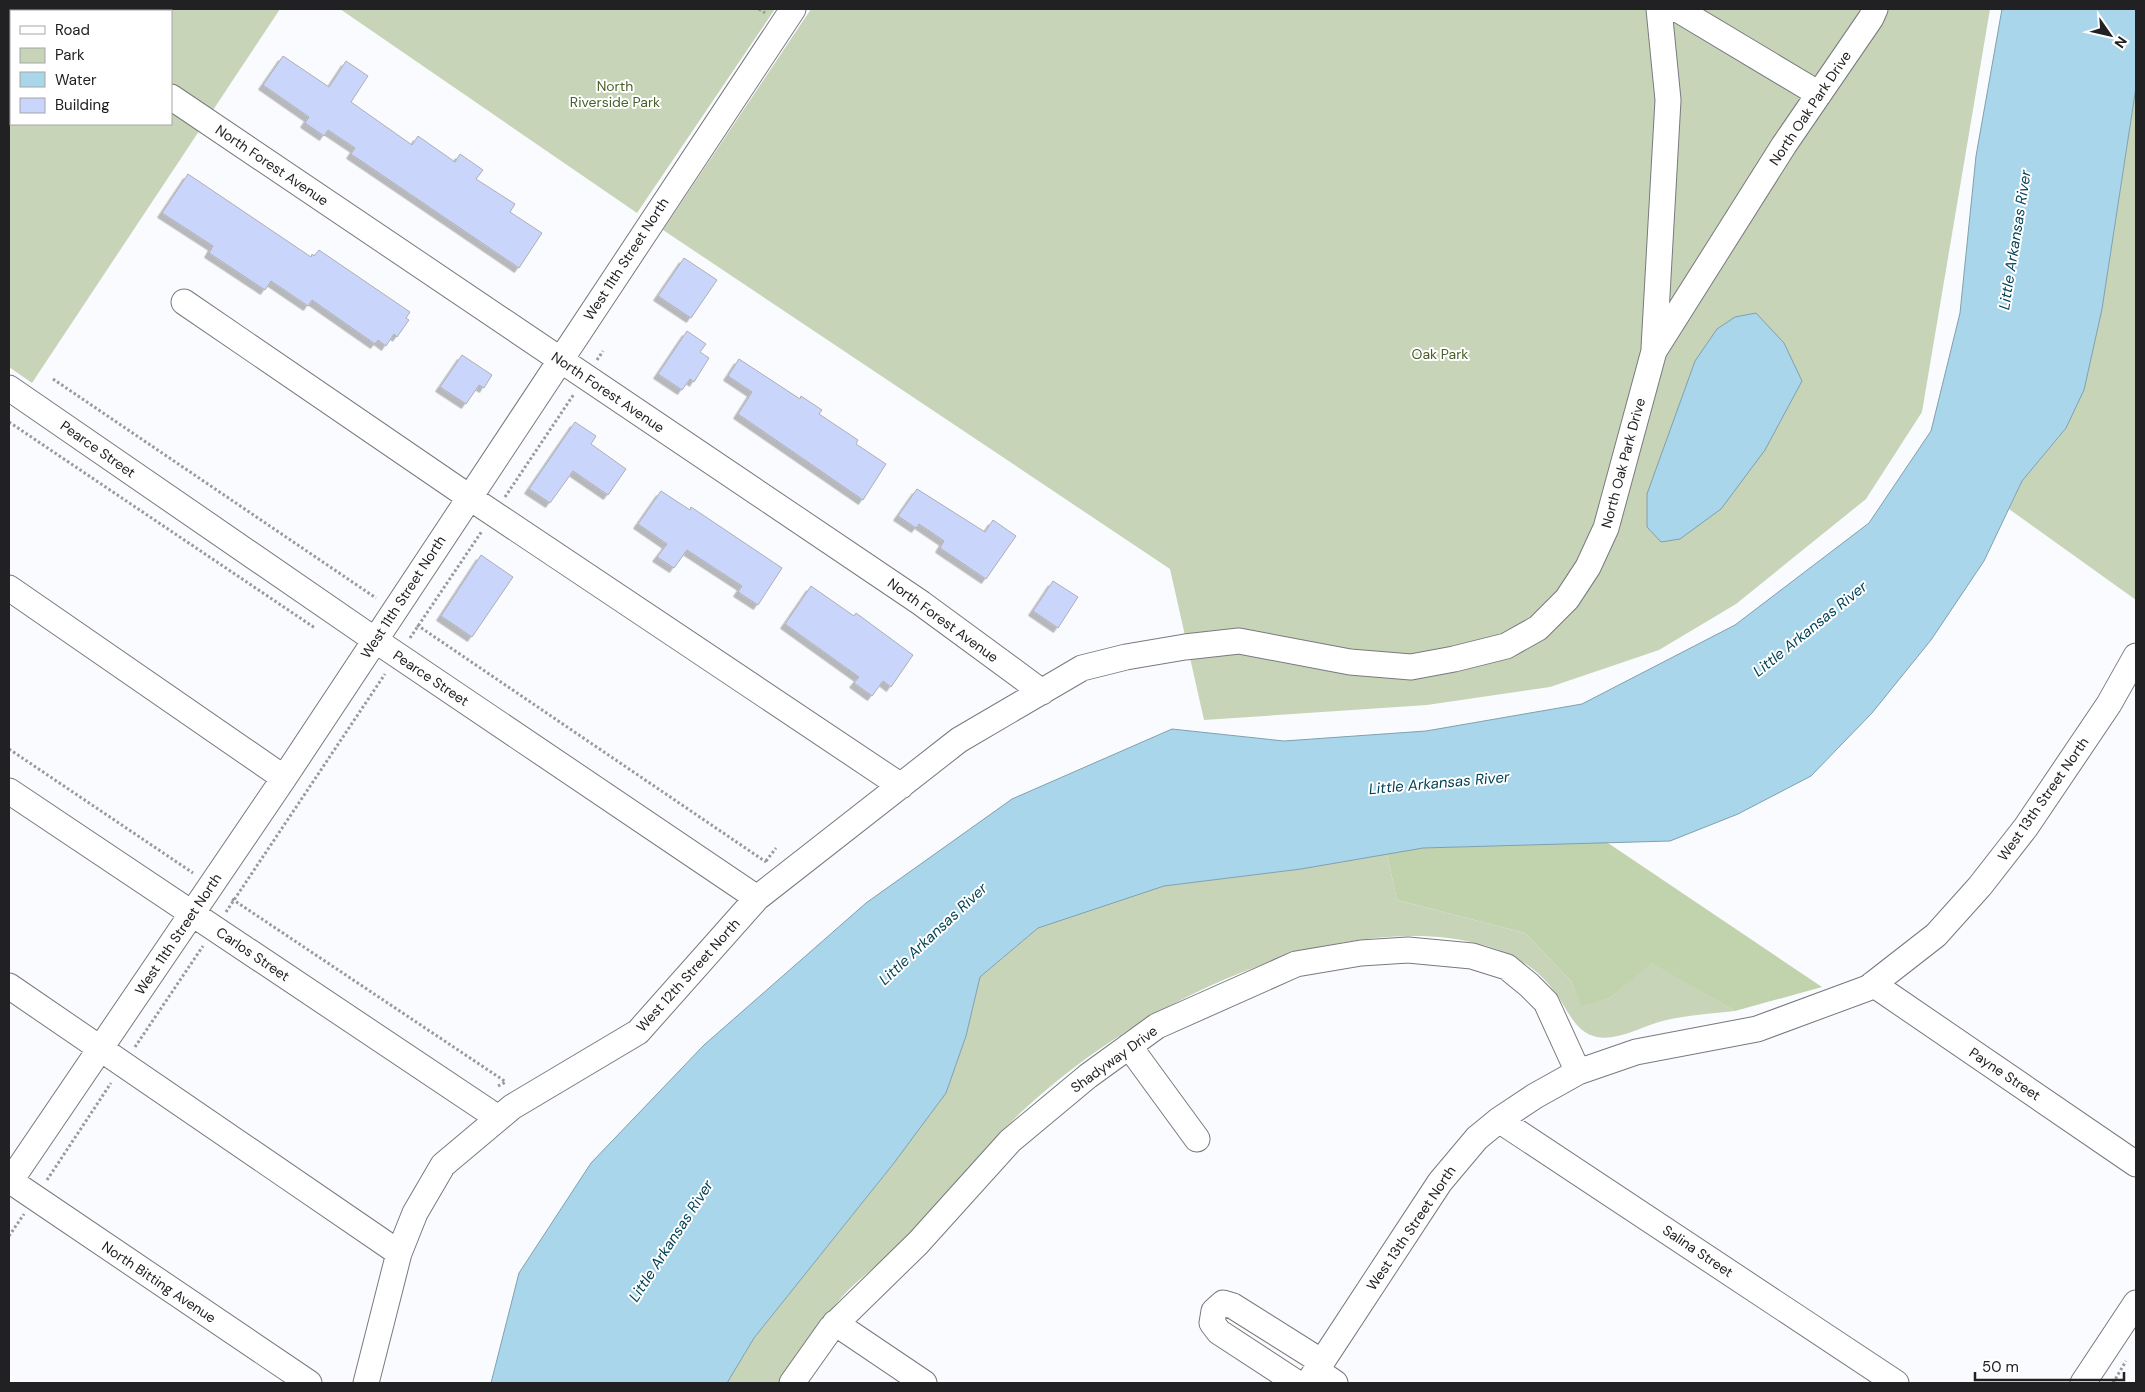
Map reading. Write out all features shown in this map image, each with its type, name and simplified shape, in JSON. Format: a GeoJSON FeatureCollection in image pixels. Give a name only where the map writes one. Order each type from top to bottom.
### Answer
{"type":"FeatureCollection","features":[{"type":"Feature","properties":{"kind":"street","name":"West 11th Street North"},"geometry":{"type":"LineString","coordinates":[[9,1182],[284,778],[793,9]]}},
{"type":"Feature","properties":{"kind":"street"},"geometry":{"type":"LineString","coordinates":[[1654,351],[1668,100],[1659,9]]}},
{"type":"Feature","properties":{"kind":"street"},"geometry":{"type":"LineString","coordinates":[[1677,9],[1819,94]]}},
{"type":"Feature","properties":{"kind":"street","name":"North Oak Park Drive"},"geometry":{"type":"LineString","coordinates":[[1042,692],[1082,668],[1126,656],[1185,646],[1239,641],[1350,662],[1412,667],[1454,660],[1506,646],[1538,628],[1567,599],[1578,583],[1588,567],[1606,528],[1654,351],[1819,94],[1872,18],[1875,9]]}},
{"type":"Feature","properties":{"kind":"street","name":"North Forest Avenue"},"geometry":{"type":"LineString","coordinates":[[172,97],[921,603],[1042,692]]}},
{"type":"Feature","properties":{"kind":"street"},"geometry":{"type":"LineString","coordinates":[[184,302],[469,497],[900,786]]}},
{"type":"Feature","properties":{"kind":"street","name":"Pearce Street"},"geometry":{"type":"LineString","coordinates":[[9,388],[375,640],[750,893]]}},
{"type":"Feature","properties":{"kind":"street"},"geometry":{"type":"LineString","coordinates":[[9,588],[284,778]]}},
{"type":"Feature","properties":{"kind":"street","name":"West 13th Street North"},"geometry":{"type":"LineString","coordinates":[[1316,1376],[1440,1182],[1477,1138],[1499,1120],[1535,1096],[1578,1072],[1636,1052],[1757,1029],[1873,984],[1936,935],[1980,886],[2026,828],[2109,704],[2136,656]]}},
{"type":"Feature","properties":{"kind":"street","name":"West 12th Street North"},"geometry":{"type":"LineString","coordinates":[[366,1383],[399,1254],[414,1212],[443,1166],[512,1107],[638,1032],[750,893],[900,786],[959,740],[1042,692]]}},
{"type":"Feature","properties":{"kind":"street","name":"Carlos Street"},"geometry":{"type":"LineString","coordinates":[[9,791],[498,1118]]}},
{"type":"Feature","properties":{"kind":"street","name":"Shadyway Drive"},"geometry":{"type":"LineString","coordinates":[[792,1383],[835,1324],[918,1243],[1010,1141],[1088,1076],[1157,1026],[1296,964],[1361,953],[1408,950],[1472,956],[1507,967],[1529,984],[1546,1002],[1578,1072]]}},
{"type":"Feature","properties":{"kind":"street","name":"Payne Street"},"geometry":{"type":"LineString","coordinates":[[1873,984],[2136,1164]]}},
{"type":"Feature","properties":{"kind":"street"},"geometry":{"type":"LineString","coordinates":[[9,986],[101,1047],[399,1254]]}},
{"type":"Feature","properties":{"kind":"street"},"geometry":{"type":"LineString","coordinates":[[1129,1046],[1197,1140]]}},
{"type":"Feature","properties":{"kind":"street","name":"Salina Street"},"geometry":{"type":"LineString","coordinates":[[1499,1120],[1896,1383]]}},
{"type":"Feature","properties":{"kind":"street","name":"North Bitting Avenue"},"geometry":{"type":"LineString","coordinates":[[9,1182],[309,1383]]}},
{"type":"Feature","properties":{"kind":"street"},"geometry":{"type":"LineString","coordinates":[[2083,1383],[2136,1303]]}},
{"type":"Feature","properties":{"kind":"street"},"geometry":{"type":"LineString","coordinates":[[835,1324],[924,1383]]}},
{"type":"Feature","properties":{"kind":"path"},"geometry":{"type":"LineString","coordinates":[[9,1236],[603,351]]}},
{"type":"Feature","properties":{"kind":"path"},"geometry":{"type":"LineString","coordinates":[[9,750],[506,1082]]}},
{"type":"Feature","properties":{"kind":"path"},"geometry":{"type":"LineString","coordinates":[[750,893],[756,876],[776,848]]}},
{"type":"Feature","properties":{"kind":"path"},"geometry":{"type":"LineString","coordinates":[[498,1086],[512,1079]]}},
{"type":"Feature","properties":{"kind":"path"},"geometry":{"type":"LineString","coordinates":[[2113,1383],[2128,1359]]}},
{"type":"Feature","properties":{"kind":"green space"},"geometry":{"type":"Polygon","coordinates":[[[9,9],[280,9],[32,383],[9,367],[9,9]]]}},
{"type":"Feature","properties":{"kind":"green space","name":"North Riverside Park"},"geometry":{"type":"Polygon","coordinates":[[[340,9],[775,9],[637,213],[340,9]]]}},
{"type":"Feature","properties":{"kind":"green space","name":"Oak Park"},"geometry":{"type":"Polygon","coordinates":[[[811,9],[1990,9],[1922,412],[1866,499],[1736,604],[1659,650],[1550,687],[1427,705],[1204,720],[1170,569],[663,230],[811,9]]]}},
{"type":"Feature","properties":{"kind":"green space"},"geometry":{"type":"Polygon","coordinates":[[[2136,87],[2136,600],[2009,509],[2022,481],[2066,428],[2102,309],[2136,87]]]}},
{"type":"Feature","properties":{"kind":"green space"},"geometry":{"type":"Polygon","coordinates":[[[1605,841],[1822,987],[1735,1011],[1652,963],[1610,998],[1581,1006],[1571,981],[1525,933],[1397,900],[1387,854],[1423,848],[1605,841]]]}},
{"type":"Feature","properties":{"kind":"green space"},"geometry":{"type":"Polygon","coordinates":[[[1387,854],[1397,900],[1525,933],[1571,981],[1581,1005],[1610,998],[1652,962],[1735,1011],[1677,1018],[1605,1038],[1589,1035],[1583,1031],[1572,1019],[1555,992],[1533,969],[1511,955],[1480,944],[1448,938],[1393,937],[1336,944],[1280,959],[1224,980],[1169,1006],[1118,1037],[1071,1070],[1013,1120],[981,1153],[906,1239],[848,1290],[779,1383],[727,1383],[754,1338],[894,1163],[946,1093],[966,1036],[980,977],[1038,928],[1164,886],[1301,869],[1387,854]]]}},
{"type":"Feature","properties":{"kind":"water","name":"Little Arkansas River"},"geometry":{"type":"Polygon","coordinates":[[[2002,9],[2136,9],[2136,87],[2102,309],[2084,390],[2066,428],[2022,481],[1984,561],[1931,640],[1872,713],[1811,776],[1738,814],[1670,841],[1423,848],[1301,869],[1164,886],[1038,928],[980,977],[966,1036],[946,1093],[894,1163],[754,1338],[727,1383],[491,1383],[519,1273],[591,1163],[704,1045],[866,903],[1012,799],[1172,729],[1284,741],[1426,731],[1582,704],[1735,625],[1869,523],[1931,431],[1960,313],[1976,156],[2002,9]]]}},
{"type":"Feature","properties":{"kind":"water"},"geometry":{"type":"Polygon","coordinates":[[[1756,313],[1784,343],[1802,381],[1765,450],[1721,509],[1680,539],[1661,542],[1647,527],[1647,494],[1695,361],[1717,329],[1735,317],[1756,313]]]}},
{"type":"Feature","properties":{"kind":"building"},"geometry":{"type":"Polygon","coordinates":[[[283,56],[329,87],[346,61],[368,76],[351,102],[412,145],[418,136],[455,162],[460,154],[483,170],[476,179],[515,204],[510,212],[542,233],[519,268],[351,154],[355,148],[328,130],[324,136],[305,123],[309,117],[263,85],[283,56]]]}},
{"type":"Feature","properties":{"kind":"building"},"geometry":{"type":"Polygon","coordinates":[[[188,174],[311,257],[312,254],[314,256],[319,250],[410,312],[406,318],[409,320],[397,337],[394,334],[386,346],[378,340],[375,344],[312,300],[308,306],[271,281],[265,290],[209,253],[213,246],[162,213],[188,174]]]}},
{"type":"Feature","properties":{"kind":"building"},"geometry":{"type":"Polygon","coordinates":[[[684,258],[717,280],[691,318],[658,296],[684,258]]]}},
{"type":"Feature","properties":{"kind":"building"},"geometry":{"type":"Polygon","coordinates":[[[687,331],[706,344],[700,352],[709,358],[694,382],[690,379],[682,390],[658,374],[687,331]]]}},
{"type":"Feature","properties":{"kind":"building"},"geometry":{"type":"Polygon","coordinates":[[[462,355],[492,375],[484,388],[479,385],[466,404],[440,387],[462,355]]]}},
{"type":"Feature","properties":{"kind":"building"},"geometry":{"type":"Polygon","coordinates":[[[739,359],[800,399],[801,396],[822,410],[819,414],[858,440],[856,444],[886,464],[863,500],[738,414],[752,392],[728,376],[739,359]]]}},
{"type":"Feature","properties":{"kind":"building"},"geometry":{"type":"Polygon","coordinates":[[[575,422],[596,436],[591,444],[626,469],[608,495],[573,471],[550,503],[529,489],[575,422]]]}},
{"type":"Feature","properties":{"kind":"building"},"geometry":{"type":"Polygon","coordinates":[[[917,489],[985,532],[993,520],[1016,536],[986,579],[940,548],[944,541],[919,524],[916,528],[898,516],[917,489]]]}},
{"type":"Feature","properties":{"kind":"building"},"geometry":{"type":"Polygon","coordinates":[[[661,491],[690,510],[691,507],[782,568],[758,605],[738,592],[742,586],[687,550],[674,568],[657,557],[667,544],[638,524],[661,491]]]}},
{"type":"Feature","properties":{"kind":"building"},"geometry":{"type":"Polygon","coordinates":[[[481,555],[513,577],[472,637],[441,616],[481,555]]]}},
{"type":"Feature","properties":{"kind":"building"},"geometry":{"type":"Polygon","coordinates":[[[1053,581],[1078,597],[1058,628],[1033,611],[1053,581]]]}},
{"type":"Feature","properties":{"kind":"building"},"geometry":{"type":"Polygon","coordinates":[[[811,586],[854,616],[856,613],[913,655],[891,687],[883,681],[872,696],[854,683],[859,677],[785,624],[811,586]]]}}]}
